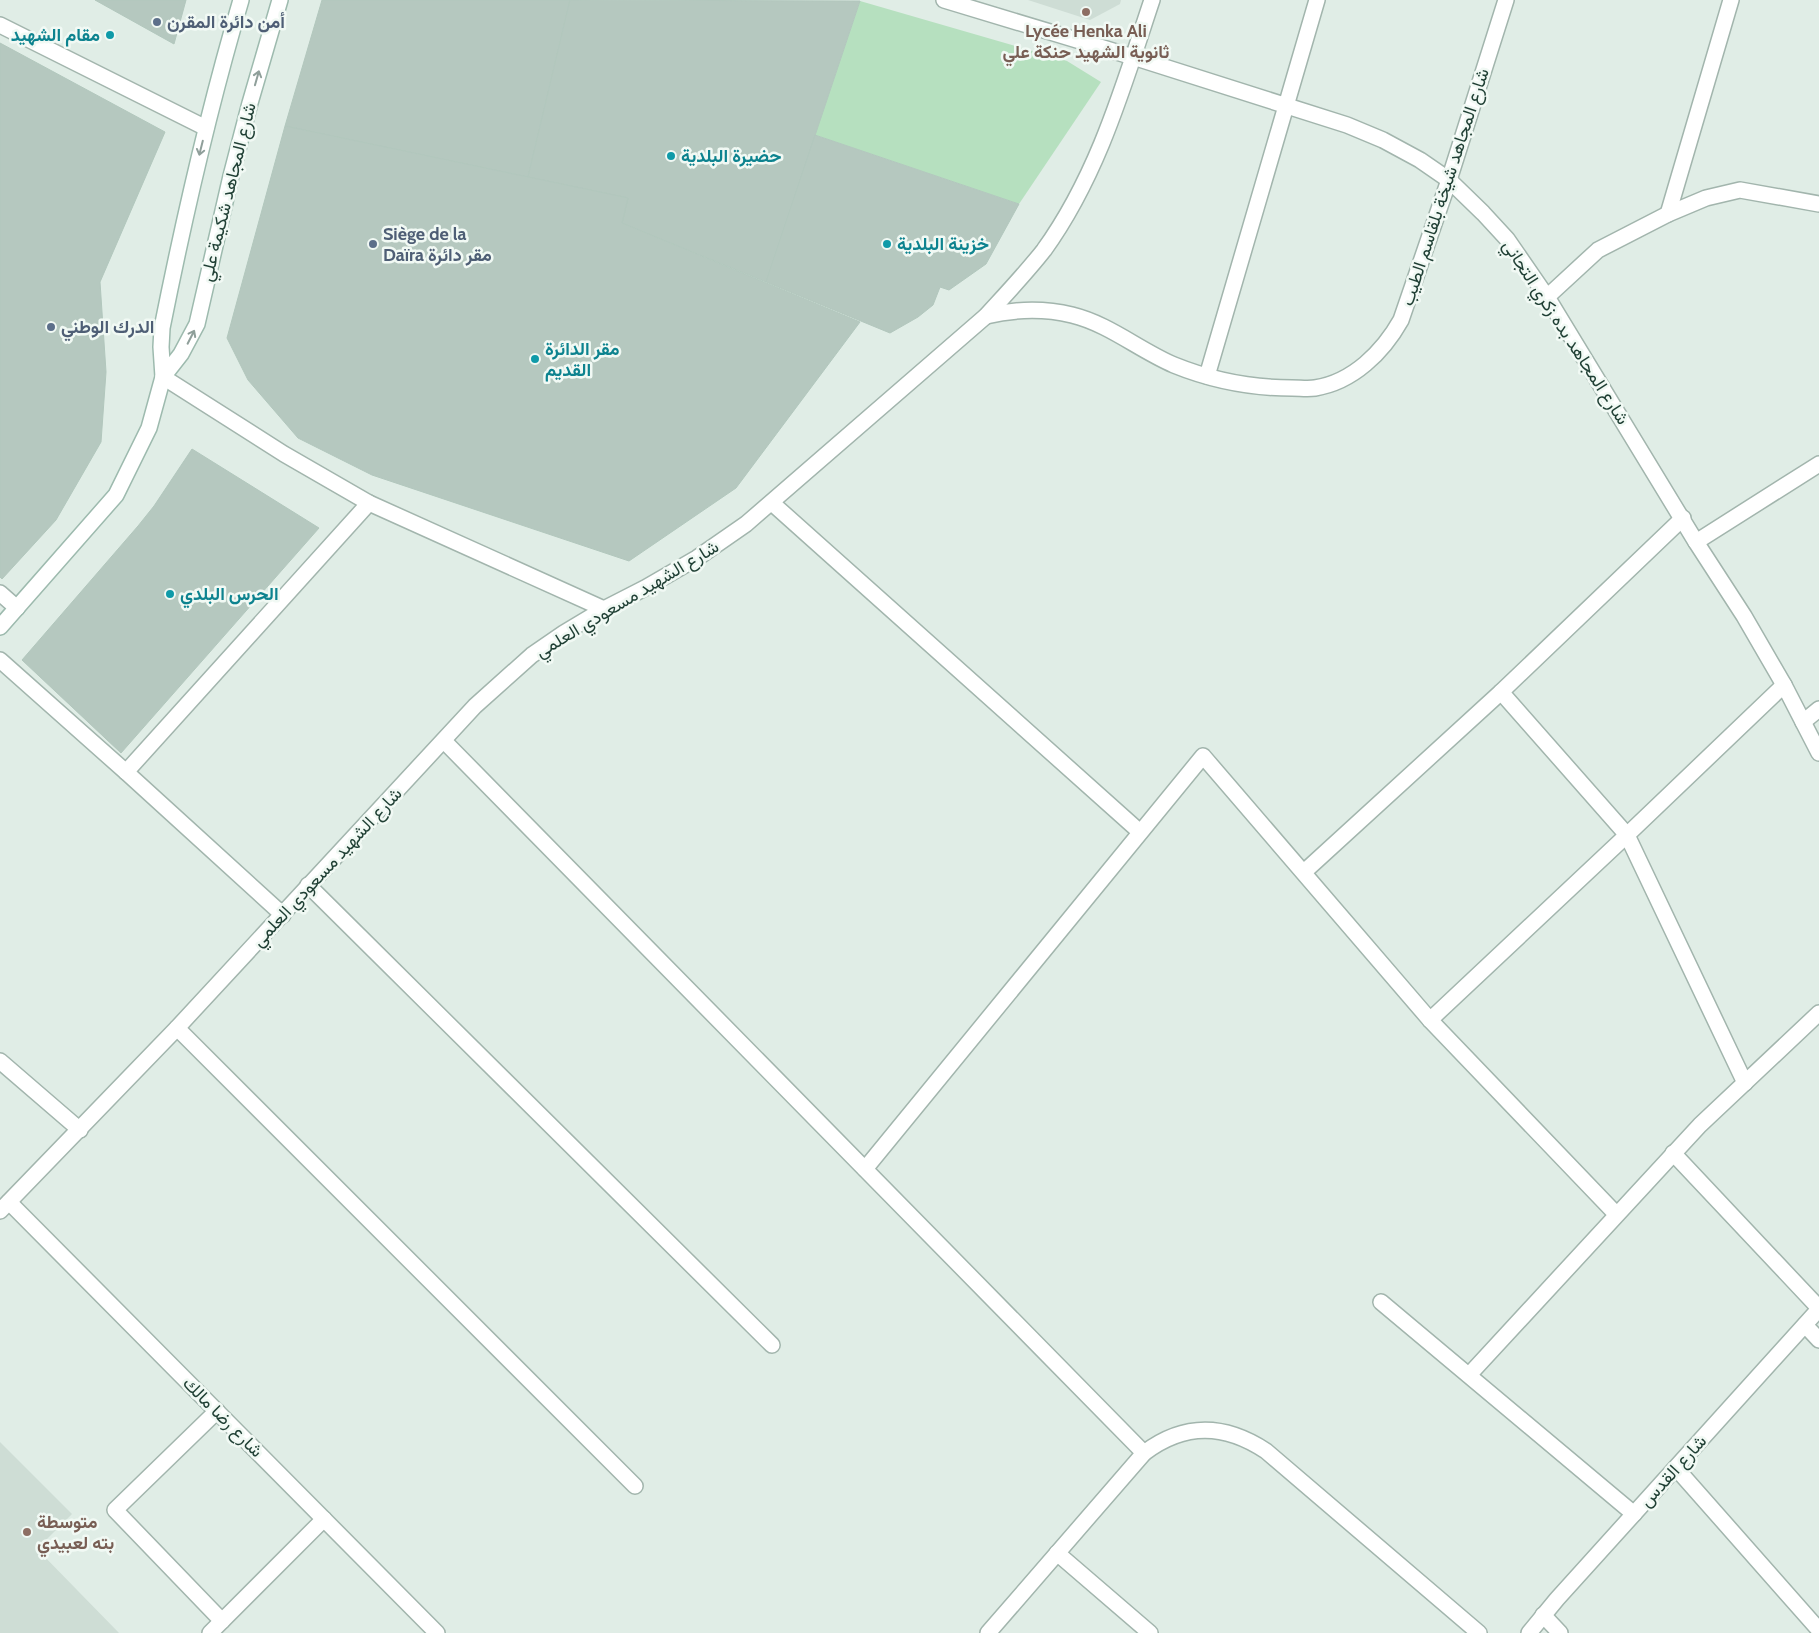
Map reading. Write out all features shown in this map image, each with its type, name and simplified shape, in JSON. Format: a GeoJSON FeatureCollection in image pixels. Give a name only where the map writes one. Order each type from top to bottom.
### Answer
{"type":"FeatureCollection","features":[{"type":"Feature","properties":{"kind":"street","name":"شارع المجاهد شكيمة علي"},"geometry":{"type":"LineString","coordinates":[[0,627],[116,495],[148,428],[163,377],[162,328],[191,189],[241,0]]}},
{"type":"Feature","properties":{"kind":"street","name":"شارع المجاهد شكيمة علي"},"geometry":{"type":"LineString","coordinates":[[163,377],[181,354],[197,324],[240,140],[280,0]]}},
{"type":"Feature","properties":{"kind":"street","name":"شارع المجاهد بده زكري التجاني"},"geometry":{"type":"LineString","coordinates":[[944,0],[1133,57],[1347,125],[1383,140],[1420,160],[1449,180],[1507,239],[1547,297],[1696,542],[1744,616],[1784,685],[1819,753]]}},
{"type":"Feature","properties":{"kind":"street","name":"شارع الشهيد مسعودي العلمي"},"geometry":{"type":"LineString","coordinates":[[5,1206],[177,1028],[475,706],[532,655],[564,633],[697,558],[746,524],[986,316],[1017,283],[1044,249],[1068,212],[1089,174],[1107,134],[1152,0]]}},
{"type":"Feature","properties":{"kind":"street"},"geometry":{"type":"LineString","coordinates":[[1206,376],[1317,0]]}},
{"type":"Feature","properties":{"kind":"street","name":"شارع المجاهد شيخة بلقاسم الطيب"},"geometry":{"type":"LineString","coordinates":[[986,316],[1030,309],[1051,310],[1074,315],[1096,323],[1173,365],[1206,376],[1240,384],[1275,388],[1315,388],[1350,375],[1380,351],[1392,337],[1401,320],[1449,180],[1506,0]]}},
{"type":"Feature","properties":{"kind":"street"},"geometry":{"type":"LineString","coordinates":[[1668,214],[1732,0]]}},
{"type":"Feature","properties":{"kind":"street"},"geometry":{"type":"LineString","coordinates":[[0,25],[206,128]]}},
{"type":"Feature","properties":{"kind":"street"},"geometry":{"type":"LineString","coordinates":[[1547,297],[1598,250],[1668,214],[1706,198],[1740,190],[1819,204]]}},
{"type":"Feature","properties":{"kind":"street"},"geometry":{"type":"LineString","coordinates":[[163,377],[284,454],[369,503],[604,609]]}},
{"type":"Feature","properties":{"kind":"street"},"geometry":{"type":"LineString","coordinates":[[1696,542],[1819,464]]}},
{"type":"Feature","properties":{"kind":"street"},"geometry":{"type":"LineString","coordinates":[[126,772],[369,503]]}},
{"type":"Feature","properties":{"kind":"street"},"geometry":{"type":"LineString","coordinates":[[772,503],[1140,832]]}},
{"type":"Feature","properties":{"kind":"street"},"geometry":{"type":"LineString","coordinates":[[1304,872],[1501,692],[1683,518]]}},
{"type":"Feature","properties":{"kind":"street"},"geometry":{"type":"LineString","coordinates":[[0,593],[17,608]]}},
{"type":"Feature","properties":{"kind":"street"},"geometry":{"type":"LineString","coordinates":[[0,660],[282,915]]}},
{"type":"Feature","properties":{"kind":"street"},"geometry":{"type":"LineString","coordinates":[[1430,1020],[1784,685]]}},
{"type":"Feature","properties":{"kind":"street"},"geometry":{"type":"LineString","coordinates":[[1501,692],[1627,835],[1745,1083]]}},
{"type":"Feature","properties":{"kind":"street"},"geometry":{"type":"LineString","coordinates":[[1803,722],[1819,709]]}},
{"type":"Feature","properties":{"kind":"street"},"geometry":{"type":"LineString","coordinates":[[444,741],[1144,1453]]}},
{"type":"Feature","properties":{"kind":"street"},"geometry":{"type":"LineString","coordinates":[[864,1169],[1203,756],[1430,1020],[1616,1214]]}},
{"type":"Feature","properties":{"kind":"street"},"geometry":{"type":"LineString","coordinates":[[308,885],[772,1344]]}},
{"type":"Feature","properties":{"kind":"street"},"geometry":{"type":"LineString","coordinates":[[1469,1375],[1673,1153],[1819,1014]]}},
{"type":"Feature","properties":{"kind":"street"},"geometry":{"type":"LineString","coordinates":[[177,1028],[635,1486]]}},
{"type":"Feature","properties":{"kind":"street"},"geometry":{"type":"LineString","coordinates":[[0,1061],[80,1130]]}},
{"type":"Feature","properties":{"kind":"street"},"geometry":{"type":"LineString","coordinates":[[1673,1153],[1819,1308]]}},
{"type":"Feature","properties":{"kind":"street","name":"شارع رضا مالك"},"geometry":{"type":"LineString","coordinates":[[5,1206],[216,1411],[437,1633]]}},
{"type":"Feature","properties":{"kind":"street"},"geometry":{"type":"LineString","coordinates":[[1381,1302],[1634,1514]]}},
{"type":"Feature","properties":{"kind":"street","name":"شارع القدس"},"geometry":{"type":"LineString","coordinates":[[1529,1633],[1819,1308]]}},
{"type":"Feature","properties":{"kind":"street"},"geometry":{"type":"LineString","coordinates":[[1805,1325],[1819,1340]]}},
{"type":"Feature","properties":{"kind":"street"},"geometry":{"type":"LineString","coordinates":[[216,1411],[115,1510],[222,1620]]}},
{"type":"Feature","properties":{"kind":"street"},"geometry":{"type":"LineString","coordinates":[[988,1633],[1144,1453],[1173,1436],[1191,1431],[1211,1430],[1231,1433],[1250,1440],[1266,1451],[1479,1633]]}},
{"type":"Feature","properties":{"kind":"street"},"geometry":{"type":"LineString","coordinates":[[1676,1468],[1819,1630]]}},
{"type":"Feature","properties":{"kind":"street"},"geometry":{"type":"LineString","coordinates":[[210,1633],[324,1519]]}},
{"type":"Feature","properties":{"kind":"street"},"geometry":{"type":"LineString","coordinates":[[1057,1553],[1150,1633]]}},
{"type":"Feature","properties":{"kind":"street"},"geometry":{"type":"LineString","coordinates":[[1544,1615],[1560,1633]]}},
{"type":"Feature","properties":{"kind":"shaded area","name":"Lycée Henka Ali ثانوية الشهيد حنكة علي"},"geometry":{"type":"Polygon","coordinates":[[[1028,0],[1121,0],[1120,4],[1090,20],[1028,0]]]}},
{"type":"Feature","properties":{"kind":"shaded area","name":"متوسطة بته لعبيدي"},"geometry":{"type":"Polygon","coordinates":[[[0,1442],[72,1514],[37,1549],[119,1633],[0,1633],[0,1442]]]}},
{"type":"Feature","properties":{"kind":"green space"},"geometry":{"type":"Polygon","coordinates":[[[860,1],[1067,61],[1101,82],[1019,204],[815,135],[860,1]]]}},
{"type":"Feature","properties":{"kind":"building","name":"أمن دائرة المقرن"},"geometry":{"type":"Polygon","coordinates":[[[95,0],[186,0],[174,44],[95,0]]]}},
{"type":"Feature","properties":{"kind":"building"},"geometry":{"type":"Polygon","coordinates":[[[322,0],[570,0],[528,177],[285,126],[322,0]]]}},
{"type":"Feature","properties":{"kind":"building","name":"حضيرة البلدية"},"geometry":{"type":"Polygon","coordinates":[[[570,0],[860,1],[766,282],[622,223],[628,198],[528,177],[570,0]]]}},
{"type":"Feature","properties":{"kind":"building","name":"الدرك الوطني"},"geometry":{"type":"Polygon","coordinates":[[[0,43],[165,132],[100,282],[106,372],[101,442],[56,520],[2,579],[0,577],[0,43]]]}},
{"type":"Feature","properties":{"kind":"building","name":"مقر الدائرة القديم"},"geometry":{"type":"Polygon","coordinates":[[[285,126],[628,198],[622,223],[860,322],[736,488],[629,561],[372,475],[298,438],[248,380],[227,338],[285,126]]]}},
{"type":"Feature","properties":{"kind":"building","name":"خزينة البلدية"},"geometry":{"type":"Polygon","coordinates":[[[815,135],[1019,204],[986,264],[949,290],[940,287],[933,305],[918,317],[890,333],[766,282],[815,135]]]}},
{"type":"Feature","properties":{"kind":"building","name":"الحرس البلدي"},"geometry":{"type":"Polygon","coordinates":[[[192,449],[319,528],[121,753],[22,660],[138,526],[154,506],[192,449]]]}},
{"type":"Feature","properties":{"kind":"place","name":"Lycée Henka Ali ثانوية الشهيد حنكة علي"},"geometry":{"type":"Point","coordinates":[1086,12]}},
{"type":"Feature","properties":{"kind":"place","name":"أمن دائرة المقرن"},"geometry":{"type":"Point","coordinates":[157,22]}},
{"type":"Feature","properties":{"kind":"place","name":"مقام الشهيد"},"geometry":{"type":"Point","coordinates":[110,35]}},
{"type":"Feature","properties":{"kind":"place","name":"حضيرة البلدية"},"geometry":{"type":"Point","coordinates":[671,156]}},
{"type":"Feature","properties":{"kind":"place","name":"Siège de la Daïra مقر دائرة"},"geometry":{"type":"Point","coordinates":[373,244]}},
{"type":"Feature","properties":{"kind":"place","name":"خزينة البلدية"},"geometry":{"type":"Point","coordinates":[887,244]}},
{"type":"Feature","properties":{"kind":"place","name":"الدرك الوطني"},"geometry":{"type":"Point","coordinates":[51,327]}},
{"type":"Feature","properties":{"kind":"place","name":"مقر الدائرة القديم"},"geometry":{"type":"Point","coordinates":[535,359]}},
{"type":"Feature","properties":{"kind":"place","name":"الحرس البلدي"},"geometry":{"type":"Point","coordinates":[170,594]}},
{"type":"Feature","properties":{"kind":"place","name":"متوسطة بته لعبيدي"},"geometry":{"type":"Point","coordinates":[27,1532]}}]}
